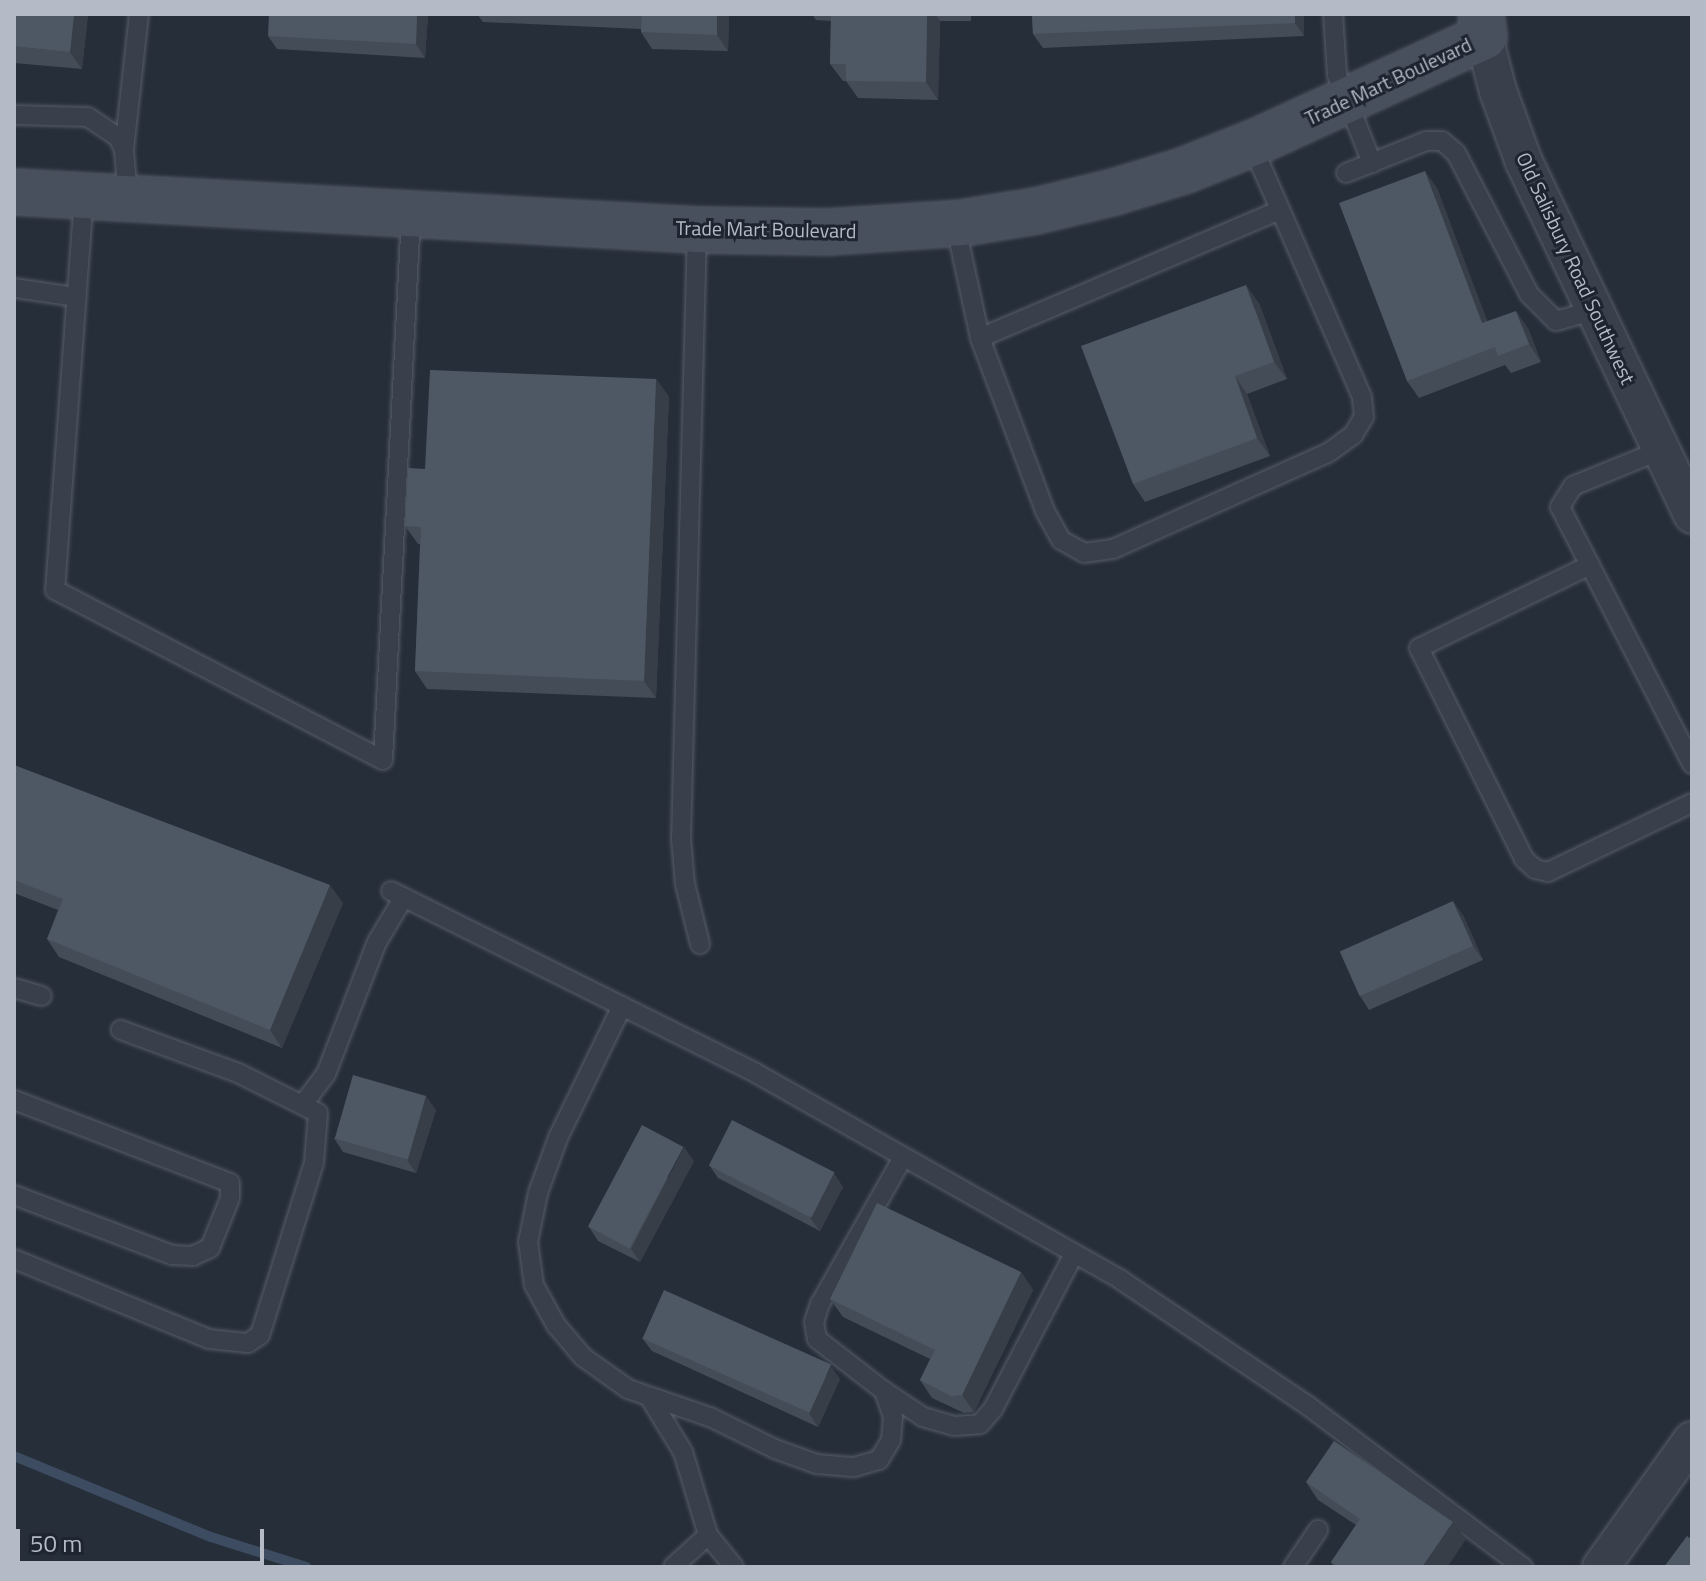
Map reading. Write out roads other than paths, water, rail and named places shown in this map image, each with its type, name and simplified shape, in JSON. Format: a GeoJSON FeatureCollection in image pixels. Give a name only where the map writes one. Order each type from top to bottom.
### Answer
{"type":"FeatureCollection","features":[{"type":"Feature","properties":{"kind":"street","name":"Trade Mart Boulevard"},"geometry":{"type":"LineString","coordinates":[[14,192],[697,230],[828,232],[955,223],[1036,211],[1183,171],[1349,99],[1482,25]]}},
{"type":"Feature","properties":{"kind":"street","name":"Old Salisbury Road Southwest"},"geometry":{"type":"LineString","coordinates":[[1482,25],[1498,91],[1524,162],[1692,515]]}},
{"type":"Feature","properties":{"kind":"street"},"geometry":{"type":"LineString","coordinates":[[1601,1567],[1692,1441]]}},
{"type":"Feature","properties":{"kind":"lane"},"geometry":{"type":"LineString","coordinates":[[128,198],[124,150],[139,14]]}},
{"type":"Feature","properties":{"kind":"lane"},"geometry":{"type":"LineString","coordinates":[[1333,14],[1334,60],[1372,163]]}},
{"type":"Feature","properties":{"kind":"lane"},"geometry":{"type":"LineString","coordinates":[[14,115],[88,117],[118,137],[124,150]]}},
{"type":"Feature","properties":{"kind":"lane"},"geometry":{"type":"LineString","coordinates":[[1346,173],[1426,141],[1442,141],[1456,153],[1518,279],[1547,313],[1556,321],[1595,310]]}},
{"type":"Feature","properties":{"kind":"lane"},"geometry":{"type":"LineString","coordinates":[[955,223],[980,338],[1045,511],[1061,540],[1084,553],[1113,549],[1328,453],[1353,435],[1364,417],[1362,397],[1251,143]]}},
{"type":"Feature","properties":{"kind":"lane"},"geometry":{"type":"LineString","coordinates":[[84,196],[55,590],[383,760],[411,215]]}},
{"type":"Feature","properties":{"kind":"lane"},"geometry":{"type":"LineString","coordinates":[[980,338],[1280,210]]}},
{"type":"Feature","properties":{"kind":"lane"},"geometry":{"type":"LineString","coordinates":[[697,230],[681,839],[685,884],[700,944]]}},
{"type":"Feature","properties":{"kind":"lane"},"geometry":{"type":"LineString","coordinates":[[14,288],[76,297]]}},
{"type":"Feature","properties":{"kind":"lane"},"geometry":{"type":"LineString","coordinates":[[1661,450],[1573,486],[1560,507],[1692,764]]}},
{"type":"Feature","properties":{"kind":"lane"},"geometry":{"type":"LineString","coordinates":[[1590,565],[1419,648],[1524,859],[1535,869],[1548,872],[1692,803]]}},
{"type":"Feature","properties":{"kind":"lane"},"geometry":{"type":"LineString","coordinates":[[304,1103],[326,1074],[397,894],[754,1072],[1125,1283],[1307,1405],[1512,1564]]}},
{"type":"Feature","properties":{"kind":"lane"},"geometry":{"type":"LineString","coordinates":[[14,988],[42,996]]}},
{"type":"Feature","properties":{"kind":"lane"},"geometry":{"type":"LineString","coordinates":[[622,1006],[558,1138],[538,1193],[528,1242],[534,1285],[556,1325],[583,1357],[628,1389],[710,1417],[775,1449],[817,1464],[854,1467],[879,1460],[891,1440],[893,1417],[884,1391]]}},
{"type":"Feature","properties":{"kind":"lane"},"geometry":{"type":"LineString","coordinates":[[14,1259],[209,1339],[248,1343],[260,1335],[314,1163],[318,1113],[304,1103],[238,1073],[121,1030]]}},
{"type":"Feature","properties":{"kind":"lane"},"geometry":{"type":"LineString","coordinates":[[14,1100],[230,1183],[230,1198],[210,1248],[193,1256],[172,1255],[14,1195]]}},
{"type":"Feature","properties":{"kind":"lane"},"geometry":{"type":"LineString","coordinates":[[903,1157],[820,1304],[814,1322],[817,1339],[923,1417],[954,1426],[980,1424],[993,1409],[1074,1254]]}},
{"type":"Feature","properties":{"kind":"lane"},"geometry":{"type":"LineString","coordinates":[[650,1398],[683,1452],[708,1535],[734,1567]]}},
{"type":"Feature","properties":{"kind":"lane"},"geometry":{"type":"LineString","coordinates":[[1293,1567],[1318,1530]]}},
{"type":"Feature","properties":{"kind":"lane"},"geometry":{"type":"LineString","coordinates":[[673,1567],[708,1535]]}},
{"type":"Feature","properties":{"kind":"waterway"},"geometry":{"type":"LineString","coordinates":[[14,1456],[211,1537],[306,1567]]}}]}
